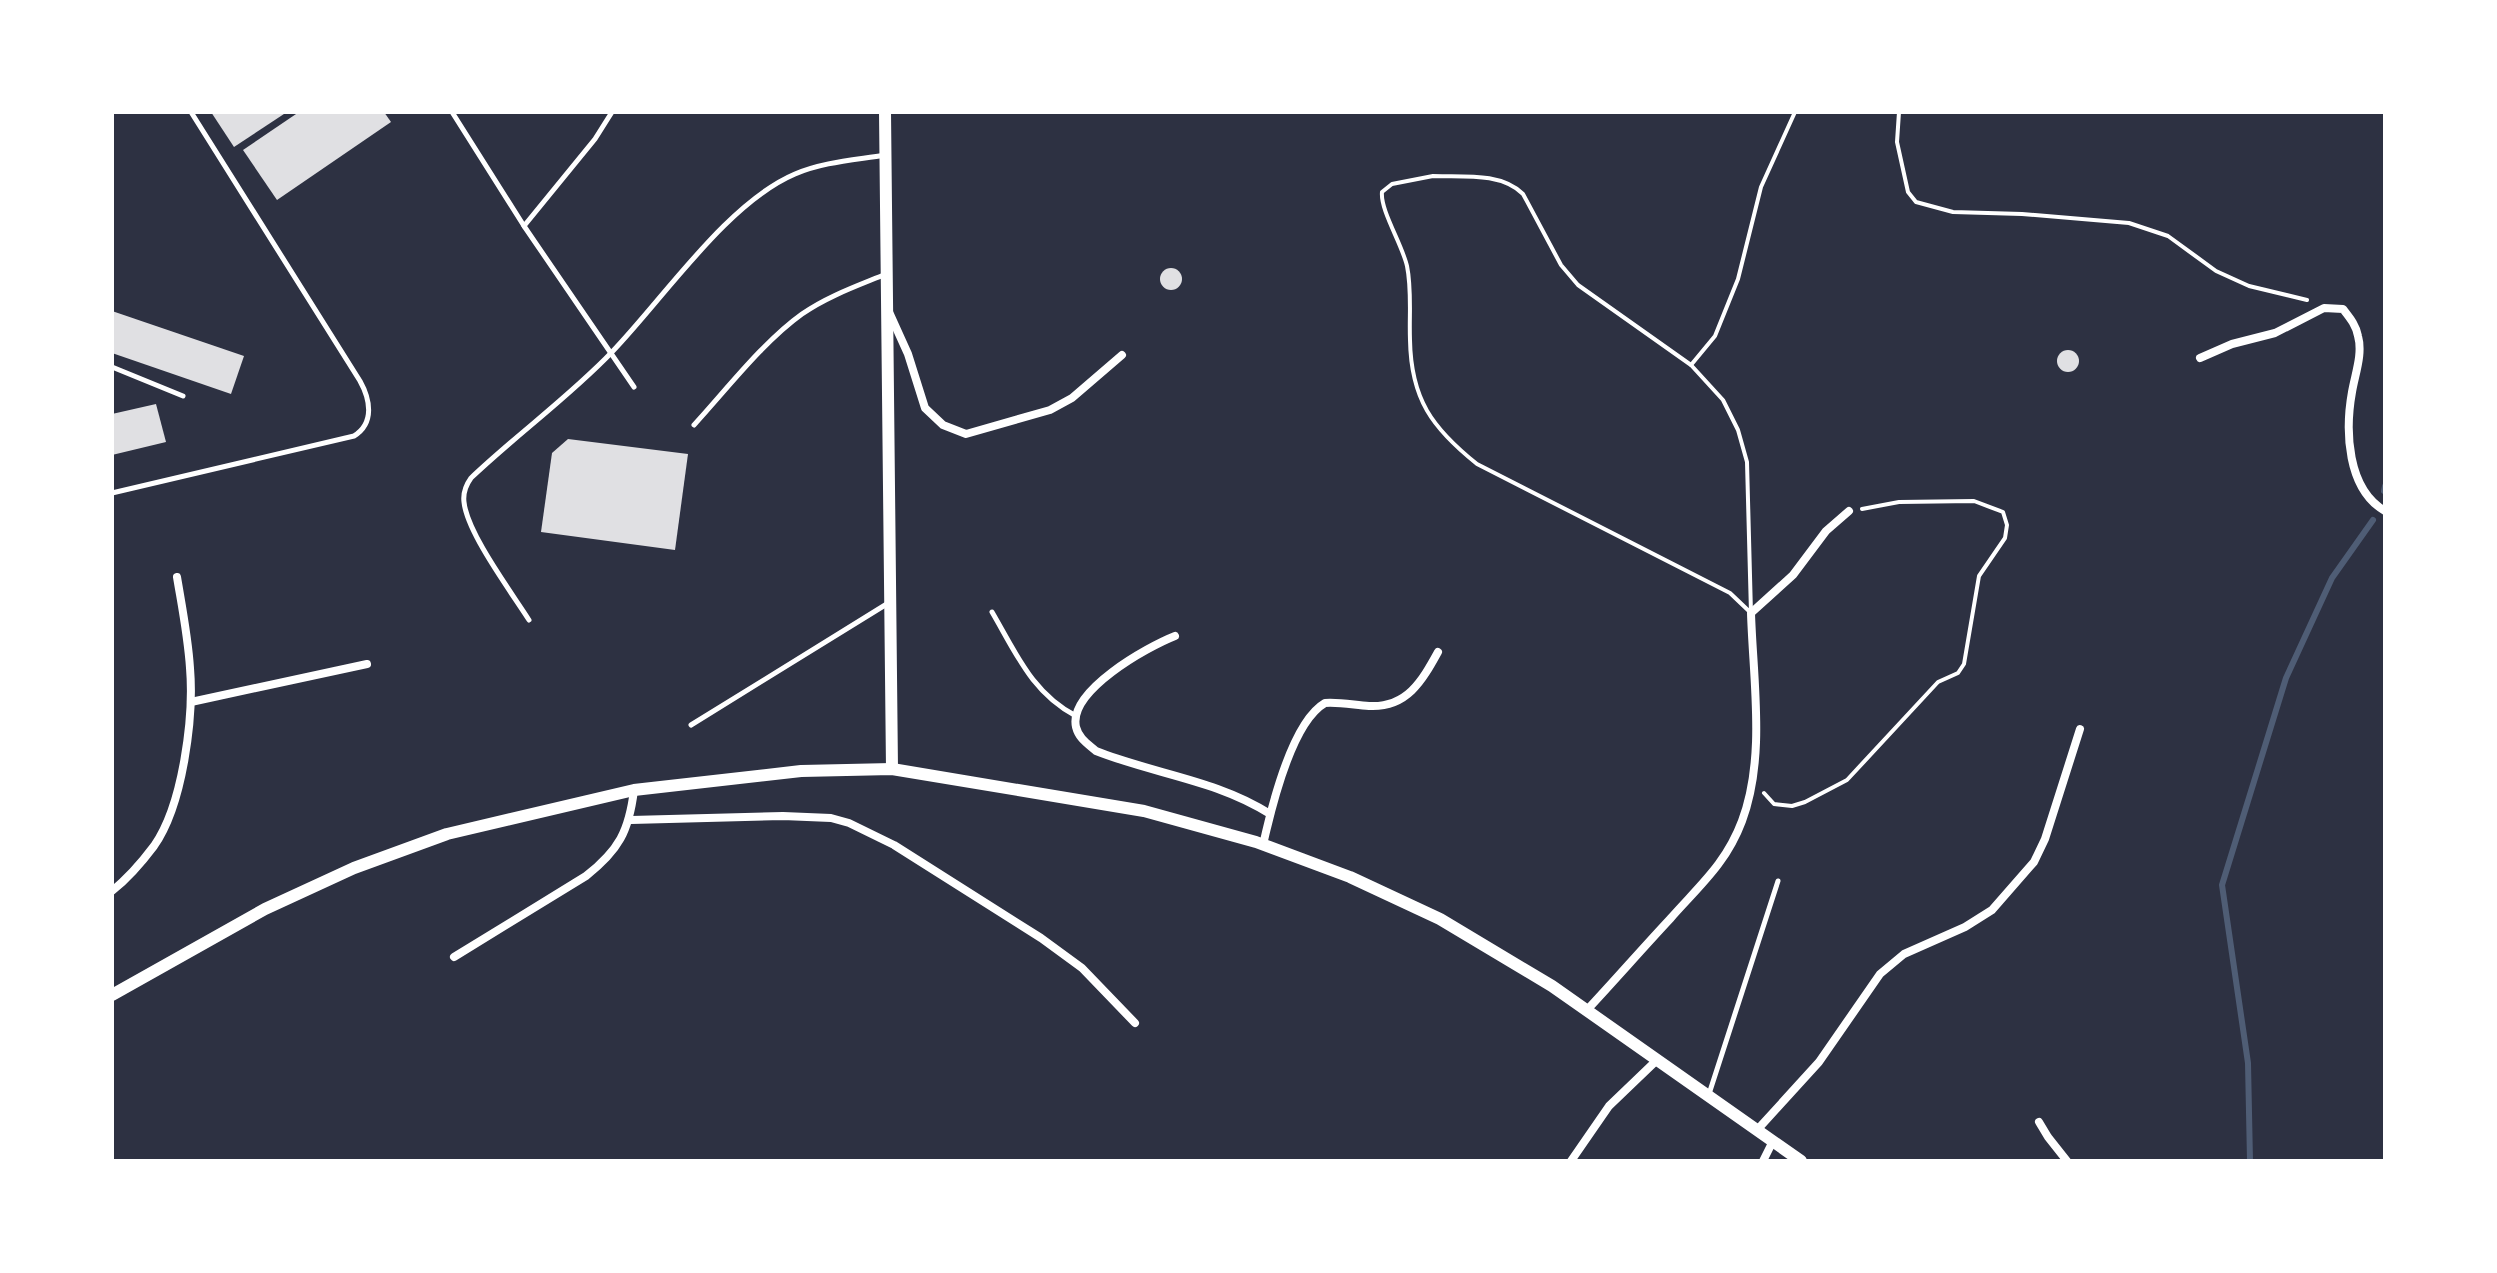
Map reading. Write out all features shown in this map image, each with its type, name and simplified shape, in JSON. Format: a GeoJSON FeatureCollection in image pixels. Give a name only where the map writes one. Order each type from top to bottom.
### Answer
{"type":"FeatureCollection","features":[{"type":"Feature","properties":{"kind":"street"},"geometry":{"type":"LineString","coordinates":[[885,112],[892,769]]}},
{"type":"Feature","properties":{"kind":"street"},"geometry":{"type":"LineString","coordinates":[[2200,358],[2232,344],[2275,333],[2324,308],[2343,309],[2354,322],[2359,339],[2348,432],[2355,470],[2372,503],[2385,511]]}},
{"type":"Feature","properties":{"kind":"street"},"geometry":{"type":"LineString","coordinates":[[887,309],[908,354],[925,408],[943,425],[966,434],[1050,410],[1072,398],[1122,355]]}},
{"type":"Feature","properties":{"kind":"street"},"geometry":{"type":"LineString","coordinates":[[1587,1010],[1709,879],[1731,847],[1743,819],[1751,787],[1755,707],[1751,613],[1793,575],[1826,531],[1849,511]]}},
{"type":"Feature","properties":{"kind":"street"},"geometry":{"type":"LineString","coordinates":[[112,891],[154,846],[163,830],[188,739],[190,668],[177,577]]}},
{"type":"Feature","properties":{"kind":"street"},"geometry":{"type":"LineString","coordinates":[[1175,636],[1142,652],[1107,676],[1087,697],[1077,717],[1077,730],[1082,740],[1096,751],[1206,785],[1252,803],[1270,814]]}},
{"type":"Feature","properties":{"kind":"street"},"geometry":{"type":"LineString","coordinates":[[1263,845],[1279,784],[1309,716],[1316,708],[1325,703],[1370,706],[1396,702],[1408,696],[1421,682],[1438,652]]}},
{"type":"Feature","properties":{"kind":"street"},"geometry":{"type":"LineString","coordinates":[[191,702],[367,664]]}},
{"type":"Feature","properties":{"kind":"street"},"geometry":{"type":"LineString","coordinates":[[1758,1129],[1819,1062],[1880,974],[1904,954],[1965,927],[1992,910],[2034,862],[2045,839],[2080,729]]}},
{"type":"Feature","properties":{"kind":"street"},"geometry":{"type":"LineString","coordinates":[[112,995],[265,909],[354,868],[447,834],[634,790],[801,771],[892,769],[1144,811],[1263,845],[1350,877],[1440,919],[1587,1010],[1801,1161]]}},
{"type":"Feature","properties":{"kind":"street"},"geometry":{"type":"LineString","coordinates":[[454,957],[595,869],[613,851],[631,820],[634,790]]}},
{"type":"Feature","properties":{"kind":"street"},"geometry":{"type":"LineString","coordinates":[[631,820],[783,816],[831,818],[849,823],[894,845],[1041,938],[1082,968],[1135,1023]]}},
{"type":"Feature","properties":{"kind":"street"},"geometry":{"type":"LineString","coordinates":[[1571,1161],[1609,1106],[1658,1059]]}},
{"type":"Feature","properties":{"kind":"street"},"geometry":{"type":"LineString","coordinates":[[2039,1122],[2067,1161]]}},
{"type":"Feature","properties":{"kind":"street"},"geometry":{"type":"LineString","coordinates":[[1763,1161],[1773,1141]]}},
{"type":"Feature","properties":{"kind":"lane"},"geometry":{"type":"LineString","coordinates":[[112,493],[354,436],[361,432],[368,415],[368,396],[360,381],[191,112]]}},
{"type":"Feature","properties":{"kind":"lane"},"geometry":{"type":"LineString","coordinates":[[452,112],[524,226],[634,387]]}},
{"type":"Feature","properties":{"kind":"lane"},"geometry":{"type":"LineString","coordinates":[[524,226],[595,139],[612,112]]}},
{"type":"Feature","properties":{"kind":"lane"},"geometry":{"type":"LineString","coordinates":[[529,620],[482,545],[464,503],[466,485],[482,467],[611,353],[744,206],[773,185],[797,173],[886,155]]}},
{"type":"Feature","properties":{"kind":"lane"},"geometry":{"type":"LineString","coordinates":[[694,425],[801,315],[832,296],[887,274]]}},
{"type":"Feature","properties":{"kind":"lane"},"geometry":{"type":"LineString","coordinates":[[112,367],[183,396]]}},
{"type":"Feature","properties":{"kind":"lane"},"geometry":{"type":"LineString","coordinates":[[691,725],[891,602]]}},
{"type":"Feature","properties":{"kind":"lane"},"geometry":{"type":"LineString","coordinates":[[992,612],[1033,682],[1056,706],[1077,717]]}},
{"type":"Feature","properties":{"kind":"lane"},"geometry":{"type":"LineString","coordinates":[[1709,1095],[1778,881]]}},
{"type":"Feature","properties":{"kind":"path"},"geometry":{"type":"LineString","coordinates":[[1691,365],[1715,336],[1738,279],[1761,187],[1795,112]]}},
{"type":"Feature","properties":{"kind":"path"},"geometry":{"type":"LineString","coordinates":[[1899,112],[1897,142],[1908,192],[1916,202],[1953,212],[2129,223],[2168,236],[2216,271],[2249,286],[2343,309]]}},
{"type":"Feature","properties":{"kind":"path"},"geometry":{"type":"LineString","coordinates":[[1433,176],[1486,178],[1516,187],[1523,194],[1561,265],[1578,285],[1691,365],[1723,400],[1738,430],[1747,462],[1751,613],[1730,593],[1477,464],[1456,447],[1430,418],[1422,403],[1411,362],[1407,269],[1399,240],[1381,202],[1382,192],[1392,184],[1433,176]]}},
{"type":"Feature","properties":{"kind":"path"},"geometry":{"type":"LineString","coordinates":[[1751,787],[1765,794],[1774,804],[1792,806],[1847,780],[1938,682],[1958,673],[1964,664],[1979,576],[2005,538],[2007,525],[2003,512],[1974,501],[1899,502],[1849,511]]}},
{"type":"Feature","properties":{"kind":"building"},"geometry":{"type":"Polygon","coordinates":[[[211,112],[287,112],[234,147],[211,112]]]}},
{"type":"Feature","properties":{"kind":"building"},"geometry":{"type":"Polygon","coordinates":[[[299,112],[384,112],[391,122],[277,200],[243,150],[299,112]]]}},
{"type":"Feature","properties":{"kind":"building"},"geometry":{"type":"Polygon","coordinates":[[[1171,268],[1179,271],[1182,279],[1179,287],[1171,290],[1163,287],[1160,279],[1163,271],[1171,268]]]}},
{"type":"Feature","properties":{"kind":"building"},"geometry":{"type":"Polygon","coordinates":[[[112,311],[244,356],[231,394],[112,353],[112,311]]]}},
{"type":"Feature","properties":{"kind":"building"},"geometry":{"type":"Polygon","coordinates":[[[2068,350],[2076,353],[2079,361],[2076,369],[2068,372],[2060,369],[2057,361],[2060,353],[2068,350]]]}},
{"type":"Feature","properties":{"kind":"building"},"geometry":{"type":"Polygon","coordinates":[[[156,404],[166,442],[112,455],[112,414],[156,404]]]}},
{"type":"Feature","properties":{"kind":"building"},"geometry":{"type":"Polygon","coordinates":[[[568,439],[688,454],[675,550],[541,532],[552,453],[568,439]]]}},
{"type":"Feature","properties":{"kind":"waterway"},"geometry":{"type":"LineString","coordinates":[[2384,491],[2385,486]]}},
{"type":"Feature","properties":{"kind":"waterway"},"geometry":{"type":"LineString","coordinates":[[2250,1161],[2248,1063],[2222,885],[2286,678],[2332,578],[2373,520]]}}]}
